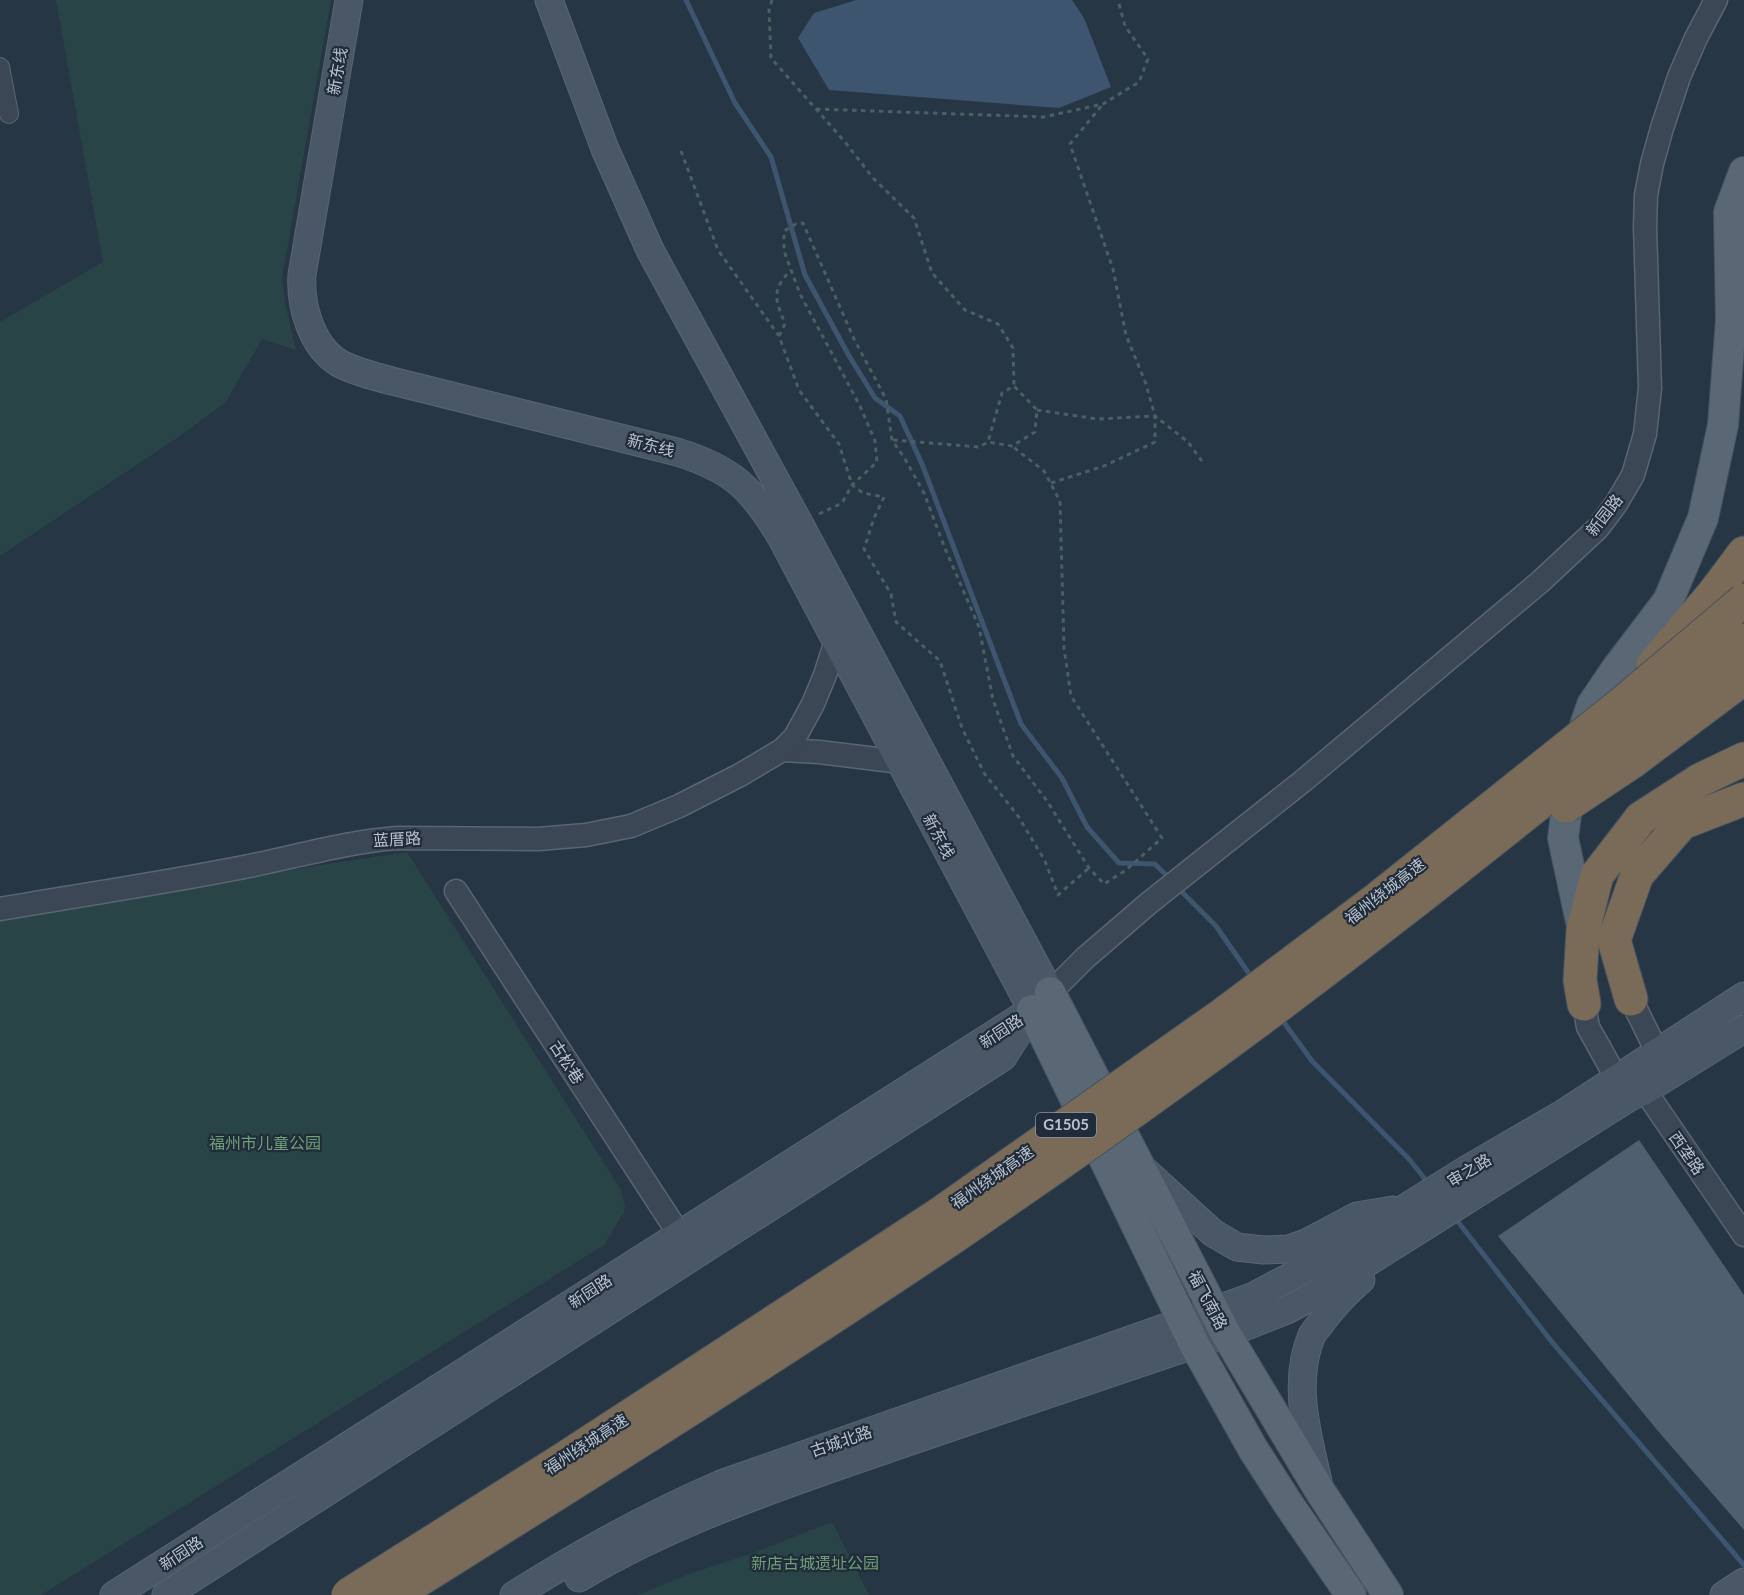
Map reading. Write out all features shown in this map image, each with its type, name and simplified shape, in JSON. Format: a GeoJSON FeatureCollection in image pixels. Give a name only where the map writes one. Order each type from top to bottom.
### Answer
{"type":"FeatureCollection","features":[{"type":"Feature","properties":{"kind":"highway"},"geometry":{"type":"LineString","coordinates":[[1615,710],[1714,593],[1744,553]]}},
{"type":"Feature","properties":{"kind":"highway"},"geometry":{"type":"LineString","coordinates":[[1615,710],[1744,588]]}},
{"type":"Feature","properties":{"kind":"highway","name":"福州绕城高速"},"geometry":{"type":"LineString","coordinates":[[348,1595],[562,1460],[948,1209],[1222,1015],[1377,899],[1615,710],[1744,600]]}},
{"type":"Feature","properties":{"kind":"highway","name":"福州绕城高速"},"geometry":{"type":"LineString","coordinates":[[395,1595],[681,1415],[954,1236],[1177,1080],[1363,943],[1744,640]]}},
{"type":"Feature","properties":{"kind":"highway"},"geometry":{"type":"LineString","coordinates":[[1363,943],[1632,762],[1744,678]]}},
{"type":"Feature","properties":{"kind":"highway"},"geometry":{"type":"LineString","coordinates":[[1584,1004],[1580,980],[1583,931],[1597,874],[1641,818],[1700,780],[1744,759]]}},
{"type":"Feature","properties":{"kind":"highway"},"geometry":{"type":"LineString","coordinates":[[1630,999],[1614,940],[1637,875],[1682,823],[1744,799]]}},
{"type":"Feature","properties":{"kind":"main road","name":"新东线"},"geometry":{"type":"LineString","coordinates":[[349,0],[301,286],[305,311],[324,351],[341,364],[392,381],[677,452],[719,468],[744,486],[767,514],[781,537],[901,762],[1041,1001]]}},
{"type":"Feature","properties":{"kind":"main road","name":"新东线"},"geometry":{"type":"LineString","coordinates":[[549,0],[605,148],[641,230],[1019,931],[1041,1001]]}},
{"type":"Feature","properties":{"kind":"main road"},"geometry":{"type":"LineString","coordinates":[[1583,931],[1563,838],[1573,761],[1593,705],[1617,668],[1668,601],[1702,518],[1723,425],[1731,320],[1729,212],[1744,172]]}},
{"type":"Feature","properties":{"kind":"main road","name":"审之路"},"geometry":{"type":"LineString","coordinates":[[1188,1333],[1220,1322],[1265,1319],[1306,1300],[1416,1216],[1664,1063],[1744,996]]}},
{"type":"Feature","properties":{"kind":"main road","name":"福飞南路"},"geometry":{"type":"LineString","coordinates":[[1041,1001],[1139,1166],[1220,1322],[1320,1491],[1389,1595]]}},
{"type":"Feature","properties":{"kind":"main road","name":"福飞南路"},"geometry":{"type":"LineString","coordinates":[[1041,1001],[1188,1333],[1253,1449],[1351,1595]]}},
{"type":"Feature","properties":{"kind":"main road","name":"新园路"},"geometry":{"type":"LineString","coordinates":[[114,1595],[1041,1001]]}},
{"type":"Feature","properties":{"kind":"main road","name":"新园路"},"geometry":{"type":"LineString","coordinates":[[166,1595],[1003,1057],[1041,1001]]}},
{"type":"Feature","properties":{"kind":"main road","name":"审之路"},"geometry":{"type":"LineString","coordinates":[[1664,1063],[1744,1029]]}},
{"type":"Feature","properties":{"kind":"main road"},"geometry":{"type":"LineString","coordinates":[[1139,1166],[1214,1233],[1237,1246],[1263,1250],[1289,1249],[1306,1243],[1357,1216],[1416,1216]]}},
{"type":"Feature","properties":{"kind":"main road"},"geometry":{"type":"LineString","coordinates":[[1320,1491],[1308,1439],[1303,1400],[1303,1366],[1313,1334],[1341,1297],[1416,1216]]}},
{"type":"Feature","properties":{"kind":"main road","name":"古城北路"},"geometry":{"type":"LineString","coordinates":[[514,1595],[620,1532],[721,1484],[1188,1333]]}},
{"type":"Feature","properties":{"kind":"main road","name":"古城北路"},"geometry":{"type":"LineString","coordinates":[[550,1595],[648,1540],[753,1497],[1188,1333]]}},
{"type":"Feature","properties":{"kind":"street","name":"新园路"},"geometry":{"type":"LineString","coordinates":[[1041,1001],[1085,958],[1149,903],[1304,781],[1540,582],[1598,528],[1616,504],[1633,475],[1639,455],[1645,434],[1650,388],[1645,227],[1646,195],[1652,164],[1679,77],[1716,0]]}},
{"type":"Feature","properties":{"kind":"street"},"geometry":{"type":"LineString","coordinates":[[0,67],[9,114]]}},
{"type":"Feature","properties":{"kind":"street"},"geometry":{"type":"LineString","coordinates":[[782,750],[795,737],[813,704],[836,641]]}},
{"type":"Feature","properties":{"kind":"street"},"geometry":{"type":"LineString","coordinates":[[782,750],[901,762]]}},
{"type":"Feature","properties":{"kind":"street","name":"蓝厝路"},"geometry":{"type":"LineString","coordinates":[[0,909],[243,867],[377,839],[538,839],[608,832],[632,826],[679,806],[740,775],[782,750]]}},
{"type":"Feature","properties":{"kind":"street","name":"古松巷"},"geometry":{"type":"LineString","coordinates":[[456,891],[678,1234]]}},
{"type":"Feature","properties":{"kind":"street"},"geometry":{"type":"LineString","coordinates":[[1630,999],[1664,1063]]}},
{"type":"Feature","properties":{"kind":"street","name":"西垄路"},"geometry":{"type":"LineString","coordinates":[[1584,1004],[1588,1027],[1744,1235]]}},
{"type":"Feature","properties":{"kind":"path"},"geometry":{"type":"LineString","coordinates":[[772,0],[769,10],[771,58],[873,177],[914,218],[932,273],[965,310],[998,324],[1013,348],[1014,386],[1037,410],[1096,419],[1155,416],[1188,442],[1204,464]]}},
{"type":"Feature","properties":{"kind":"path"},"geometry":{"type":"LineString","coordinates":[[816,109],[1044,117],[1103,104],[1139,82],[1148,59],[1125,26],[1118,0]]}},
{"type":"Feature","properties":{"kind":"path"},"geometry":{"type":"LineString","coordinates":[[1051,483],[1104,466],[1155,442],[1155,416],[1146,384],[1126,335],[1113,269],[1070,144],[1103,104]]}},
{"type":"Feature","properties":{"kind":"path"},"geometry":{"type":"LineString","coordinates":[[681,151],[718,250],[779,336],[799,390],[839,444],[852,485],[863,493],[884,497],[864,549],[891,594],[896,622],[940,661],[962,728],[984,773],[1018,816],[1045,861],[1058,895],[1089,868]]}},
{"type":"Feature","properties":{"kind":"path"},"geometry":{"type":"LineString","coordinates":[[800,523],[842,503],[852,485],[877,462],[875,441],[860,406],[800,294],[784,251],[784,231],[803,223],[854,339],[886,399],[891,440],[905,459],[924,493],[944,546],[980,627],[993,700],[1013,756],[1047,801],[1089,868],[1104,884],[1141,857],[1162,837],[1071,696],[1064,648],[1060,501],[1044,471],[1012,446],[988,442],[980,447],[891,440]]}},
{"type":"Feature","properties":{"kind":"path"},"geometry":{"type":"LineString","coordinates":[[779,336],[785,324],[776,299],[780,281],[791,270]]}},
{"type":"Feature","properties":{"kind":"path"},"geometry":{"type":"LineString","coordinates":[[988,442],[1002,393],[1014,386]]}},
{"type":"Feature","properties":{"kind":"path"},"geometry":{"type":"LineString","coordinates":[[1012,446],[1035,432],[1037,410]]}},
{"type":"Feature","properties":{"kind":"green space"},"geometry":{"type":"Polygon","coordinates":[[[56,0],[331,0],[282,278],[296,350],[262,339],[225,403],[174,440],[0,556],[0,322],[103,262],[56,0]]]}},
{"type":"Feature","properties":{"kind":"green space","name":"福州市儿童公园"},"geometry":{"type":"Polygon","coordinates":[[[407,852],[621,1190],[625,1206],[624,1212],[604,1245],[41,1595],[0,1595],[0,914],[407,852]]]}},
{"type":"Feature","properties":{"kind":"green space","name":"新店古城遗址公园"},"geometry":{"type":"Polygon","coordinates":[[[832,1522],[869,1595],[638,1595],[689,1574],[753,1553],[832,1522]]]}},
{"type":"Feature","properties":{"kind":"water"},"geometry":{"type":"Polygon","coordinates":[[[856,0],[1072,0],[1084,18],[1111,87],[1059,108],[829,90],[798,38],[814,13],[856,0]]]}},
{"type":"Feature","properties":{"kind":"building"},"geometry":{"type":"Polygon","coordinates":[[[1639,1140],[1744,1295],[1744,1530],[1658,1431],[1498,1236],[1639,1140]]]}},
{"type":"Feature","properties":{"kind":"waterway"},"geometry":{"type":"LineString","coordinates":[[686,0],[735,103],[771,157],[805,275],[875,398],[900,416],[922,464],[1021,724],[1062,778],[1087,827],[1119,863],[1155,864],[1170,879]]}},
{"type":"Feature","properties":{"kind":"waterway"},"geometry":{"type":"LineString","coordinates":[[1178,888],[1216,926],[1252,978]]}},
{"type":"Feature","properties":{"kind":"waterway"},"geometry":{"type":"LineString","coordinates":[[1280,1017],[1312,1061],[1409,1159],[1429,1184]]}},
{"type":"Feature","properties":{"kind":"waterway"},"geometry":{"type":"LineString","coordinates":[[1455,1218],[1552,1342],[1744,1565]]}}]}
